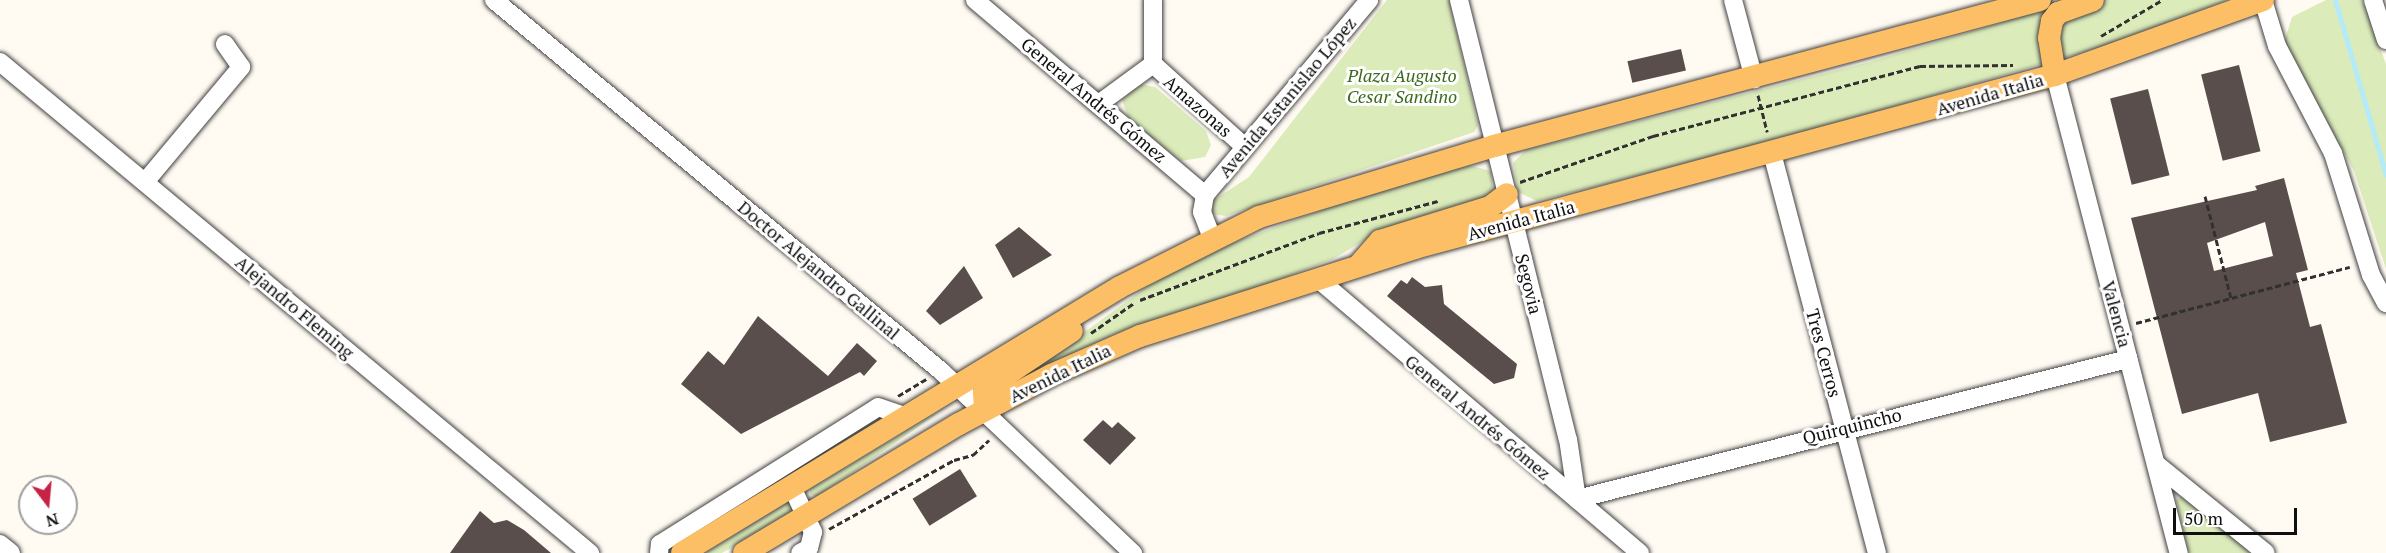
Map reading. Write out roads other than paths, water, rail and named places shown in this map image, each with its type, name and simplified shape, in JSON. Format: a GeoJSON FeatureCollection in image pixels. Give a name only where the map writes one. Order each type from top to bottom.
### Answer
{"type":"FeatureCollection","features":[{"type":"Feature","properties":{"kind":"main road"},"geometry":{"type":"LineString","coordinates":[[682,553],[791,485],[907,417],[948,378],[1212,238],[1308,201],[1494,146],[1754,79],[2040,0]]}},
{"type":"Feature","properties":{"kind":"main road"},"geometry":{"type":"LineString","coordinates":[[2055,75],[2049,39],[2052,21],[2058,13],[2093,0]]}},
{"type":"Feature","properties":{"kind":"main road","name":"Avenida Italia"},"geometry":{"type":"LineString","coordinates":[[744,553],[810,516],[985,410],[1140,336],[1358,266],[1514,221],[2055,75],[2263,0]]}},
{"type":"Feature","properties":{"kind":"main road"},"geometry":{"type":"LineString","coordinates":[[1358,266],[1380,241],[1490,207],[1506,190]]}},
{"type":"Feature","properties":{"kind":"main road"},"geometry":{"type":"LineString","coordinates":[[985,410],[984,393],[991,385],[1088,320],[1120,288]]}},
{"type":"Feature","properties":{"kind":"main road"},"geometry":{"type":"LineString","coordinates":[[844,494],[873,460],[951,412],[948,378]]}},
{"type":"Feature","properties":{"kind":"street","name":"Doctor Alejandro Gallinal"},"geometry":{"type":"LineString","coordinates":[[494,0],[985,410],[1133,553]]}},
{"type":"Feature","properties":{"kind":"street","name":"General Andrés Gómez"},"geometry":{"type":"LineString","coordinates":[[975,0],[1100,103],[1205,195]]}},
{"type":"Feature","properties":{"kind":"street","name":"Amazonas"},"geometry":{"type":"LineString","coordinates":[[1153,0],[1153,64],[1245,147]]}},
{"type":"Feature","properties":{"kind":"street","name":"Avenida Estanislao López"},"geometry":{"type":"LineString","coordinates":[[1205,195],[1369,0]]}},
{"type":"Feature","properties":{"kind":"street","name":"Segovia"},"geometry":{"type":"LineString","coordinates":[[1458,0],[1568,439],[1577,499]]}},
{"type":"Feature","properties":{"kind":"street"},"geometry":{"type":"LineString","coordinates":[[1733,0],[1754,79]]}},
{"type":"Feature","properties":{"kind":"street"},"geometry":{"type":"LineString","coordinates":[[2263,0],[2277,46],[2334,153],[2368,263],[2386,303]]}},
{"type":"Feature","properties":{"kind":"street"},"geometry":{"type":"LineString","coordinates":[[2373,0],[2386,40]]}},
{"type":"Feature","properties":{"kind":"street"},"geometry":{"type":"LineString","coordinates":[[145,182],[241,67],[225,44]]}},
{"type":"Feature","properties":{"kind":"street","name":"Alejandro Fleming"},"geometry":{"type":"LineString","coordinates":[[0,62],[590,553]]}},
{"type":"Feature","properties":{"kind":"street","name":"Amazonas"},"geometry":{"type":"LineString","coordinates":[[1100,103],[1153,64]]}},
{"type":"Feature","properties":{"kind":"street","name":"Valencia"},"geometry":{"type":"LineString","coordinates":[[2055,75],[2179,553]]}},
{"type":"Feature","properties":{"kind":"street","name":"Tres Cerros"},"geometry":{"type":"LineString","coordinates":[[1772,153],[1877,553]]}},
{"type":"Feature","properties":{"kind":"street"},"geometry":{"type":"LineString","coordinates":[[1205,195],[1202,212],[1212,238]]}},
{"type":"Feature","properties":{"kind":"street","name":"General Andrés Gómez"},"geometry":{"type":"LineString","coordinates":[[1317,279],[1640,553]]}},
{"type":"Feature","properties":{"kind":"street","name":"Quirquincho"},"geometry":{"type":"LineString","coordinates":[[1577,499],[1844,428],[2128,359]]}},
{"type":"Feature","properties":{"kind":"street"},"geometry":{"type":"LineString","coordinates":[[659,553],[660,544],[878,407],[907,417]]}},
{"type":"Feature","properties":{"kind":"street"},"geometry":{"type":"LineString","coordinates":[[2156,464],[2266,553]]}},
{"type":"Feature","properties":{"kind":"street"},"geometry":{"type":"LineString","coordinates":[[791,485],[810,516],[805,550]]}},
{"type":"Feature","properties":{"kind":"street"},"geometry":{"type":"LineString","coordinates":[[0,544],[11,553]]}},
{"type":"Feature","properties":{"kind":"waterway"},"geometry":{"type":"LineString","coordinates":[[2335,0],[2386,175]]}},
{"type":"Feature","properties":{"kind":"park label","name":"Plaza Augusto Cesar Sandino"},"geometry":{"type":"Point","coordinates":[1402,86]}}]}
